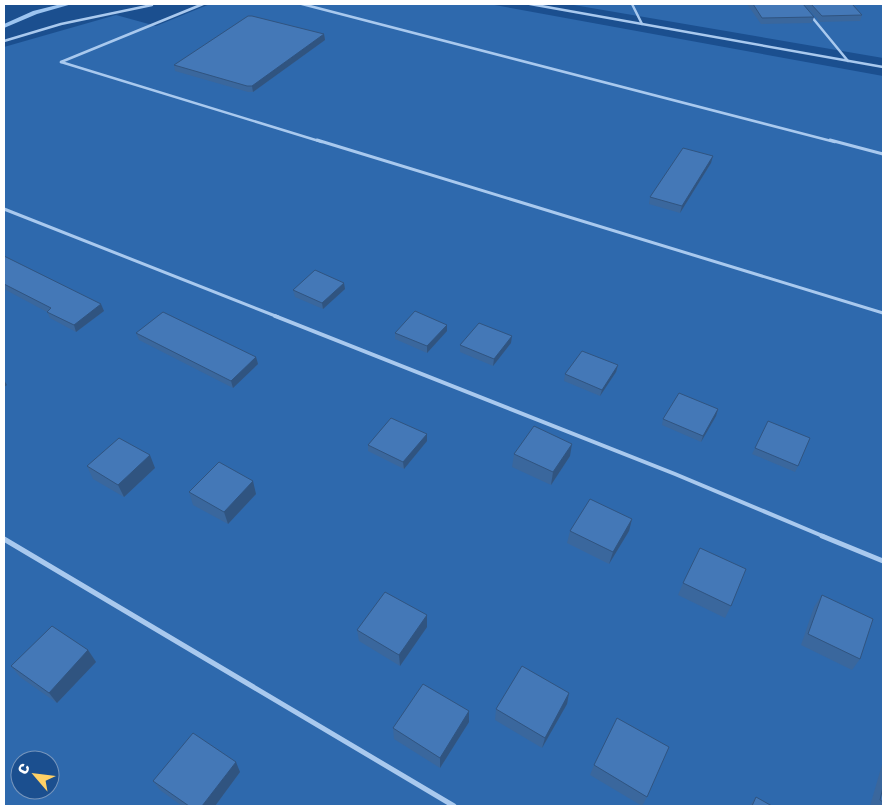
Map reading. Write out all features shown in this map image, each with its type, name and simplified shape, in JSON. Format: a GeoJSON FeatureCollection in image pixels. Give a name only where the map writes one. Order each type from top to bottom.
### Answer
{"type":"FeatureCollection","features":[{"type":"Feature","properties":{"kind":"lane"},"geometry":{"type":"LineString","coordinates":[[203,4],[62,62],[883,312]]}},
{"type":"Feature","properties":{"kind":"lane"},"geometry":{"type":"LineString","coordinates":[[302,4],[883,154]]}},
{"type":"Feature","properties":{"kind":"lane"},"geometry":{"type":"LineString","coordinates":[[530,4],[883,67]]}},
{"type":"Feature","properties":{"kind":"lane"},"geometry":{"type":"LineString","coordinates":[[632,4],[642,24]]}},
{"type":"Feature","properties":{"kind":"lane"},"geometry":{"type":"LineString","coordinates":[[4,41],[61,24],[152,5]]}},
{"type":"Feature","properties":{"kind":"lane"},"geometry":{"type":"LineString","coordinates":[[807,11],[848,61]]}},
{"type":"Feature","properties":{"kind":"lane"},"geometry":{"type":"LineString","coordinates":[[4,209],[675,474],[883,561]]}},
{"type":"Feature","properties":{"kind":"lane"},"geometry":{"type":"LineString","coordinates":[[4,539],[454,806]]}},
{"type":"Feature","properties":{"kind":"shaded area"},"geometry":{"type":"Polygon","coordinates":[[[210,4],[489,4],[883,76],[883,806],[4,806],[4,47],[116,15],[156,26],[210,4]]]}},
{"type":"Feature","properties":{"kind":"shaded area"},"geometry":{"type":"Polygon","coordinates":[[[568,4],[883,4],[883,58],[568,4]]]}},
{"type":"Feature","properties":{"kind":"building"},"geometry":{"type":"Polygon","coordinates":[[[753,4],[803,4],[814,17],[762,18],[753,4]]]}},
{"type":"Feature","properties":{"kind":"building"},"geometry":{"type":"Polygon","coordinates":[[[811,4],[852,4],[862,15],[822,16],[811,4]]]}},
{"type":"Feature","properties":{"kind":"building"},"geometry":{"type":"Polygon","coordinates":[[[248,16],[324,34],[252,86],[174,65],[248,16]]]}},
{"type":"Feature","properties":{"kind":"building"},"geometry":{"type":"Polygon","coordinates":[[[683,148],[713,156],[682,206],[650,197],[683,148]]]}},
{"type":"Feature","properties":{"kind":"building"},"geometry":{"type":"Polygon","coordinates":[[[4,256],[101,304],[74,325],[47,312],[51,308],[4,284],[4,256]]]}},
{"type":"Feature","properties":{"kind":"building"},"geometry":{"type":"Polygon","coordinates":[[[315,270],[344,283],[322,303],[293,290],[315,270]]]}},
{"type":"Feature","properties":{"kind":"building"},"geometry":{"type":"Polygon","coordinates":[[[415,311],[447,325],[427,346],[395,333],[415,311]]]}},
{"type":"Feature","properties":{"kind":"building"},"geometry":{"type":"Polygon","coordinates":[[[163,312],[256,357],[231,381],[136,333],[163,312]]]}},
{"type":"Feature","properties":{"kind":"building"},"geometry":{"type":"Polygon","coordinates":[[[479,323],[512,336],[494,359],[460,345],[479,323]]]}},
{"type":"Feature","properties":{"kind":"building"},"geometry":{"type":"Polygon","coordinates":[[[582,351],[618,365],[602,390],[565,374],[582,351]]]}},
{"type":"Feature","properties":{"kind":"building"},"geometry":{"type":"Polygon","coordinates":[[[679,393],[718,409],[703,436],[663,419],[679,393]]]}},
{"type":"Feature","properties":{"kind":"building"},"geometry":{"type":"Polygon","coordinates":[[[391,418],[427,434],[403,462],[368,445],[391,418]]]}},
{"type":"Feature","properties":{"kind":"building"},"geometry":{"type":"Polygon","coordinates":[[[768,421],[810,438],[798,466],[755,448],[768,421]]]}},
{"type":"Feature","properties":{"kind":"building"},"geometry":{"type":"Polygon","coordinates":[[[534,426],[572,444],[553,472],[514,454],[534,426]]]}},
{"type":"Feature","properties":{"kind":"building"},"geometry":{"type":"Polygon","coordinates":[[[119,438],[150,455],[118,485],[87,466],[119,438]]]}},
{"type":"Feature","properties":{"kind":"building"},"geometry":{"type":"Polygon","coordinates":[[[219,462],[253,481],[224,512],[189,492],[219,462]]]}},
{"type":"Feature","properties":{"kind":"building"},"geometry":{"type":"Polygon","coordinates":[[[590,499],[632,519],[613,552],[570,531],[590,499]]]}},
{"type":"Feature","properties":{"kind":"building"},"geometry":{"type":"Polygon","coordinates":[[[700,548],[746,569],[731,606],[683,583],[700,548]]]}},
{"type":"Feature","properties":{"kind":"building"},"geometry":{"type":"Polygon","coordinates":[[[385,592],[427,615],[399,655],[357,630],[385,592]]]}},
{"type":"Feature","properties":{"kind":"building"},"geometry":{"type":"Polygon","coordinates":[[[822,595],[873,619],[860,659],[808,634],[822,595]]]}},
{"type":"Feature","properties":{"kind":"building"},"geometry":{"type":"Polygon","coordinates":[[[52,626],[88,650],[49,693],[11,666],[52,626]]]}},
{"type":"Feature","properties":{"kind":"building"},"geometry":{"type":"Polygon","coordinates":[[[522,666],[569,693],[545,738],[496,709],[522,666]]]}},
{"type":"Feature","properties":{"kind":"building"},"geometry":{"type":"Polygon","coordinates":[[[423,684],[469,711],[440,758],[393,728],[423,684]]]}},
{"type":"Feature","properties":{"kind":"building"},"geometry":{"type":"Polygon","coordinates":[[[617,718],[669,747],[647,797],[594,765],[617,718]]]}},
{"type":"Feature","properties":{"kind":"building"},"geometry":{"type":"Polygon","coordinates":[[[193,733],[236,762],[202,806],[189,806],[153,781],[193,733]]]}},
{"type":"Feature","properties":{"kind":"building"},"geometry":{"type":"Polygon","coordinates":[[[883,787],[883,802],[880,800],[883,787]]]}},
{"type":"Feature","properties":{"kind":"building"},"geometry":{"type":"Polygon","coordinates":[[[756,797],[772,806],[752,806],[756,797]]]}},
{"type":"Feature","properties":{"kind":"waterway"},"geometry":{"type":"LineString","coordinates":[[4,26],[35,13],[69,4]]}}]}
